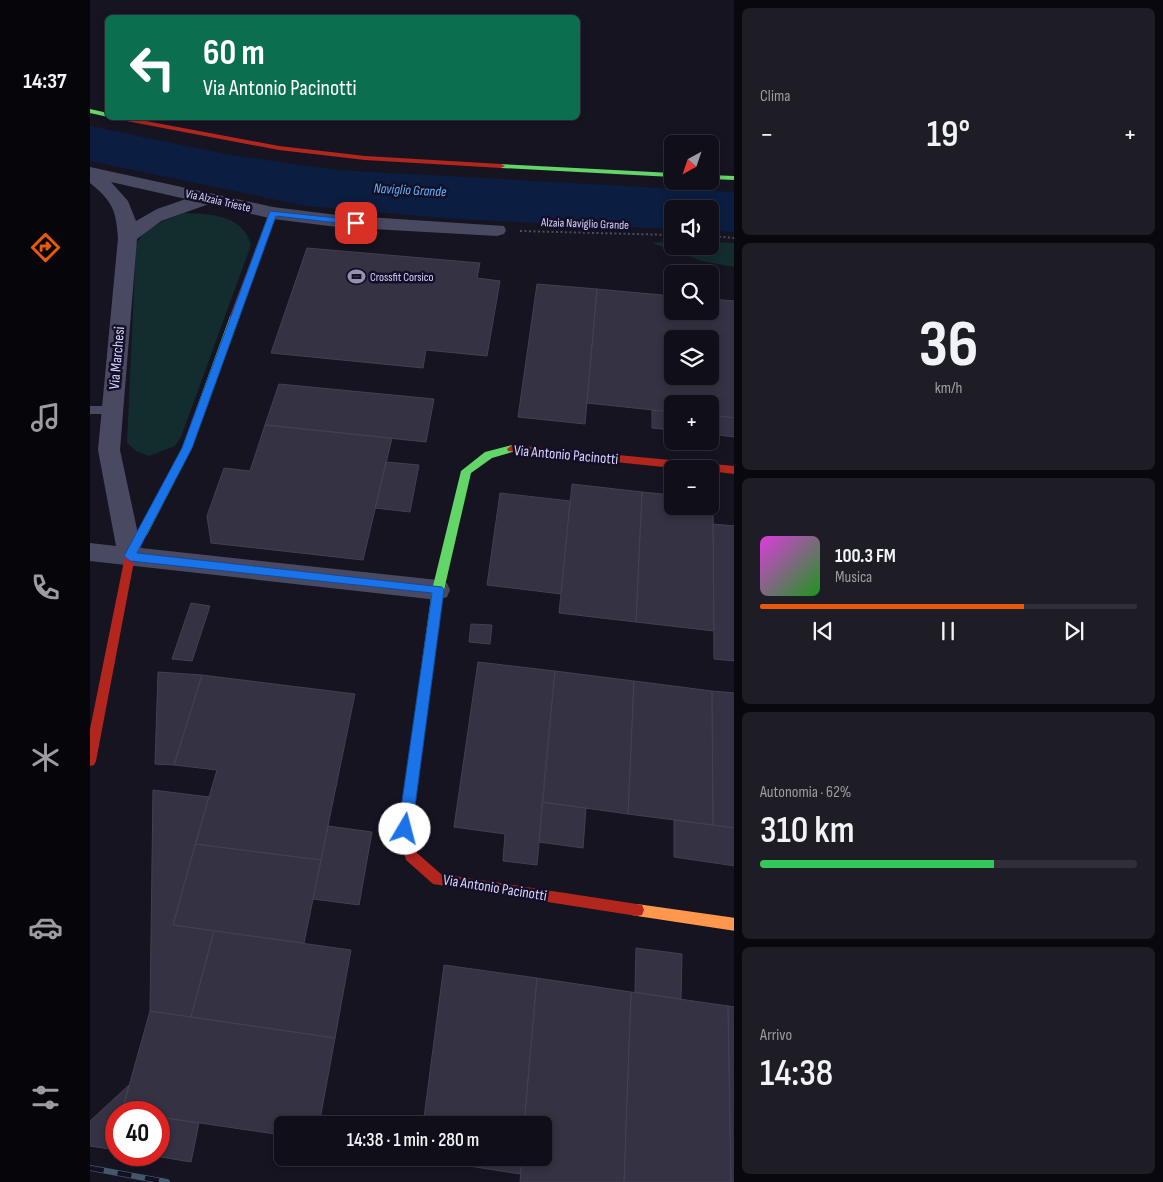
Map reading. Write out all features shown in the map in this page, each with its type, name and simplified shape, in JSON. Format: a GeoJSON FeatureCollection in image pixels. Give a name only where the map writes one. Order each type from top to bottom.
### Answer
{"type":"FeatureCollection","features":[{"type":"Feature","properties":{"kind":"street"},"geometry":{"type":"LineString","coordinates":[[90,111],[105,114]]}},
{"type":"Feature","properties":{"kind":"street"},"geometry":{"type":"LineString","coordinates":[[131,120],[279,148],[365,158],[664,175]]}},
{"type":"Feature","properties":{"kind":"street","name":"Via Alzaia Trieste"},"geometry":{"type":"LineString","coordinates":[[90,173],[273,213],[337,221],[497,230]]}},
{"type":"Feature","properties":{"kind":"street","name":"Via Marchesi"},"geometry":{"type":"LineString","coordinates":[[90,173],[118,197],[127,214],[128,238],[109,450],[130,556]]}},
{"type":"Feature","properties":{"kind":"street"},"geometry":{"type":"LineString","coordinates":[[719,177],[734,178]]}},
{"type":"Feature","properties":{"kind":"street"},"geometry":{"type":"LineString","coordinates":[[128,238],[142,224],[157,215],[206,198]]}},
{"type":"Feature","properties":{"kind":"street","name":"Via Marchesi"},"geometry":{"type":"LineString","coordinates":[[90,762],[130,556],[187,448],[273,213]]}},
{"type":"Feature","properties":{"kind":"street","name":"Via Antonio Pacinotti"},"geometry":{"type":"LineString","coordinates":[[734,470],[513,449],[489,455],[466,471],[438,590],[405,829],[411,856],[438,880],[734,925]]}},
{"type":"Feature","properties":{"kind":"street"},"geometry":{"type":"LineString","coordinates":[[90,552],[438,590]]}},
{"type":"Feature","properties":{"kind":"lane"},"geometry":{"type":"LineString","coordinates":[[90,410],[112,410]]}},
{"type":"Feature","properties":{"kind":"path","name":"Alzaia Naviglio Grande"},"geometry":{"type":"LineString","coordinates":[[497,230],[664,235]]}},
{"type":"Feature","properties":{"kind":"path"},"geometry":{"type":"LineString","coordinates":[[719,237],[734,238]]}},
{"type":"Feature","properties":{"kind":"green space"},"geometry":{"type":"Polygon","coordinates":[[[185,213],[206,214],[234,222],[247,235],[251,245],[181,437],[175,446],[149,456],[136,451],[127,443],[136,245],[145,233],[157,224],[185,213]]]}},
{"type":"Feature","properties":{"kind":"green space"},"geometry":{"type":"Polygon","coordinates":[[[664,242],[664,247],[652,243],[664,242]]]}},
{"type":"Feature","properties":{"kind":"green space"},"geometry":{"type":"Polygon","coordinates":[[[719,242],[734,243],[734,267],[702,261],[685,255],[719,255],[719,242]]]}},
{"type":"Feature","properties":{"kind":"water","name":"Naviglio Grande"},"geometry":{"type":"Polygon","coordinates":[[[90,126],[225,154],[337,170],[664,188],[664,190],[734,192],[734,232],[719,231],[719,200],[664,200],[664,229],[455,219],[306,206],[90,161],[90,126]]]}},
{"type":"Feature","properties":{"kind":"building"},"geometry":{"type":"Polygon","coordinates":[[[307,248],[480,263],[477,278],[500,281],[487,356],[426,350],[423,368],[271,353],[307,248]]]}},
{"type":"Feature","properties":{"kind":"building"},"geometry":{"type":"Polygon","coordinates":[[[537,284],[597,289],[585,424],[518,417],[537,284]]]}},
{"type":"Feature","properties":{"kind":"building"},"geometry":{"type":"Polygon","coordinates":[[[597,289],[664,295],[664,320],[719,320],[719,300],[734,301],[734,418],[719,416],[719,395],[664,395],[664,411],[587,403],[597,289]]]}},
{"type":"Feature","properties":{"kind":"building"},"geometry":{"type":"Polygon","coordinates":[[[279,384],[434,399],[426,442],[265,425],[279,384]]]}},
{"type":"Feature","properties":{"kind":"building"},"geometry":{"type":"Polygon","coordinates":[[[652,410],[664,411],[664,429],[652,428],[652,410]]]}},
{"type":"Feature","properties":{"kind":"building"},"geometry":{"type":"Polygon","coordinates":[[[719,416],[734,418],[734,437],[719,435],[719,416]]]}},
{"type":"Feature","properties":{"kind":"building"},"geometry":{"type":"Polygon","coordinates":[[[265,425],[392,438],[363,560],[211,543],[207,516],[224,468],[250,471],[265,425]]]}},
{"type":"Feature","properties":{"kind":"building"},"geometry":{"type":"Polygon","coordinates":[[[386,462],[419,465],[410,512],[375,508],[386,462]]]}},
{"type":"Feature","properties":{"kind":"building"},"geometry":{"type":"Polygon","coordinates":[[[572,484],[642,492],[636,622],[559,613],[572,484]]]}},
{"type":"Feature","properties":{"kind":"building"},"geometry":{"type":"Polygon","coordinates":[[[642,492],[664,494],[664,515],[713,515],[714,631],[636,622],[642,492]]]}},
{"type":"Feature","properties":{"kind":"building"},"geometry":{"type":"Polygon","coordinates":[[[500,493],[570,501],[561,594],[487,585],[500,493]]]}},
{"type":"Feature","properties":{"kind":"building"},"geometry":{"type":"Polygon","coordinates":[[[713,524],[734,526],[734,661],[714,659],[713,524]]]}},
{"type":"Feature","properties":{"kind":"building"},"geometry":{"type":"Polygon","coordinates":[[[191,603],[210,606],[192,661],[172,659],[191,603]]]}},
{"type":"Feature","properties":{"kind":"building"},"geometry":{"type":"Polygon","coordinates":[[[471,624],[492,625],[490,644],[469,642],[471,624]]]}},
{"type":"Feature","properties":{"kind":"building"},"geometry":{"type":"Polygon","coordinates":[[[478,662],[555,671],[537,865],[503,861],[505,834],[454,827],[478,662]]]}},
{"type":"Feature","properties":{"kind":"building"},"geometry":{"type":"Polygon","coordinates":[[[555,671],[634,681],[628,814],[542,802],[555,671]]]}},
{"type":"Feature","properties":{"kind":"building"},"geometry":{"type":"Polygon","coordinates":[[[158,672],[202,675],[174,765],[155,764],[158,672]]]}},
{"type":"Feature","properties":{"kind":"building"},"geometry":{"type":"Polygon","coordinates":[[[202,675],[355,694],[321,860],[195,844],[217,770],[174,765],[202,675]]]}},
{"type":"Feature","properties":{"kind":"building"},"geometry":{"type":"Polygon","coordinates":[[[634,681],[712,691],[713,825],[628,814],[634,681]]]}},
{"type":"Feature","properties":{"kind":"building"},"geometry":{"type":"Polygon","coordinates":[[[712,691],[734,693],[734,828],[713,825],[712,691]]]}},
{"type":"Feature","properties":{"kind":"building"},"geometry":{"type":"Polygon","coordinates":[[[153,790],[209,797],[173,925],[214,931],[191,1017],[150,1011],[153,790]]]}},
{"type":"Feature","properties":{"kind":"building"},"geometry":{"type":"Polygon","coordinates":[[[542,802],[586,808],[583,848],[539,842],[542,802]]]}},
{"type":"Feature","properties":{"kind":"building"},"geometry":{"type":"Polygon","coordinates":[[[674,820],[734,828],[734,866],[674,857],[674,820]]]}},
{"type":"Feature","properties":{"kind":"building"},"geometry":{"type":"Polygon","coordinates":[[[328,826],[372,832],[359,905],[313,899],[328,826]]]}},
{"type":"Feature","properties":{"kind":"building"},"geometry":{"type":"Polygon","coordinates":[[[195,844],[321,860],[304,943],[173,925],[195,844]]]}},
{"type":"Feature","properties":{"kind":"building"},"geometry":{"type":"Polygon","coordinates":[[[214,931],[351,950],[335,1038],[191,1017],[214,931]]]}},
{"type":"Feature","properties":{"kind":"building"},"geometry":{"type":"Polygon","coordinates":[[[636,948],[682,954],[681,999],[635,992],[636,948]]]}},
{"type":"Feature","properties":{"kind":"building"},"geometry":{"type":"Polygon","coordinates":[[[444,965],[537,978],[525,1116],[424,1116],[444,965]]]}},
{"type":"Feature","properties":{"kind":"building"},"geometry":{"type":"Polygon","coordinates":[[[537,978],[631,992],[624,1182],[520,1182],[521,1166],[552,1166],[552,1116],[525,1116],[537,978]]]}},
{"type":"Feature","properties":{"kind":"building"},"geometry":{"type":"Polygon","coordinates":[[[631,992],[728,1006],[731,1182],[624,1182],[631,992]]]}},
{"type":"Feature","properties":{"kind":"building"},"geometry":{"type":"Polygon","coordinates":[[[728,1006],[734,1007],[734,1182],[731,1182],[728,1006]]]}},
{"type":"Feature","properties":{"kind":"building"},"geometry":{"type":"Polygon","coordinates":[[[150,1011],[335,1038],[321,1116],[274,1116],[274,1134],[170,1119],[170,1101],[125,1101],[150,1011]]]}},
{"type":"Feature","properties":{"kind":"building"},"geometry":{"type":"Polygon","coordinates":[[[129,1085],[125,1101],[112,1101],[129,1085]]]}},
{"type":"Feature","properties":{"kind":"building"},"geometry":{"type":"Polygon","coordinates":[[[105,1107],[105,1148],[90,1146],[90,1121],[105,1107]]]}},
{"type":"Feature","properties":{"kind":"building"},"geometry":{"type":"Polygon","coordinates":[[[170,1119],[199,1123],[191,1162],[170,1158],[170,1119]]]}},
{"type":"Feature","properties":{"kind":"building"},"geometry":{"type":"Polygon","coordinates":[[[469,1166],[521,1166],[520,1174],[469,1166]]]}},
{"type":"Feature","properties":{"kind":"railway"},"geometry":{"type":"LineString","coordinates":[[90,1168],[167,1182]]}},
{"type":"Feature","properties":{"kind":"traffic: fast"},"geometry":{"type":"LineString","coordinates":[[90,111],[105,114]]}},
{"type":"Feature","properties":{"kind":"traffic: fast"},"geometry":{"type":"LineString","coordinates":[[501,166],[664,175]]}},
{"type":"Feature","properties":{"kind":"traffic: fast"},"geometry":{"type":"LineString","coordinates":[[719,177],[734,178]]}},
{"type":"Feature","properties":{"kind":"traffic: fast"},"geometry":{"type":"LineString","coordinates":[[143,532],[187,448],[235,316]]}},
{"type":"Feature","properties":{"kind":"traffic: fast"},"geometry":{"type":"LineString","coordinates":[[415,756],[438,590],[466,471],[489,455],[512,449]]}},
{"type":"Feature","properties":{"kind":"traffic: slow"},"geometry":{"type":"LineString","coordinates":[[637,910],[734,925]]}},
{"type":"Feature","properties":{"kind":"traffic: jam"},"geometry":{"type":"LineString","coordinates":[[132,120],[279,148],[365,158],[501,166]]}},
{"type":"Feature","properties":{"kind":"traffic: jam"},"geometry":{"type":"LineString","coordinates":[[235,316],[273,213]]}},
{"type":"Feature","properties":{"kind":"traffic: jam"},"geometry":{"type":"LineString","coordinates":[[512,449],[734,470]]}},
{"type":"Feature","properties":{"kind":"traffic: jam"},"geometry":{"type":"LineString","coordinates":[[90,761],[130,556],[143,532]]}},
{"type":"Feature","properties":{"kind":"traffic: jam"},"geometry":{"type":"LineString","coordinates":[[415,756],[405,829],[411,856],[438,880],[637,910]]}},
{"type":"Feature","properties":{"kind":"place","name":"Crossfit Corsico"},"geometry":{"type":"Point","coordinates":[356,277]}},
{"type":"Feature","properties":{"kind":"route"},"geometry":{"type":"LineString","coordinates":[[356,223],[273,213],[187,448],[130,556],[438,590],[405,829]]}}]}
